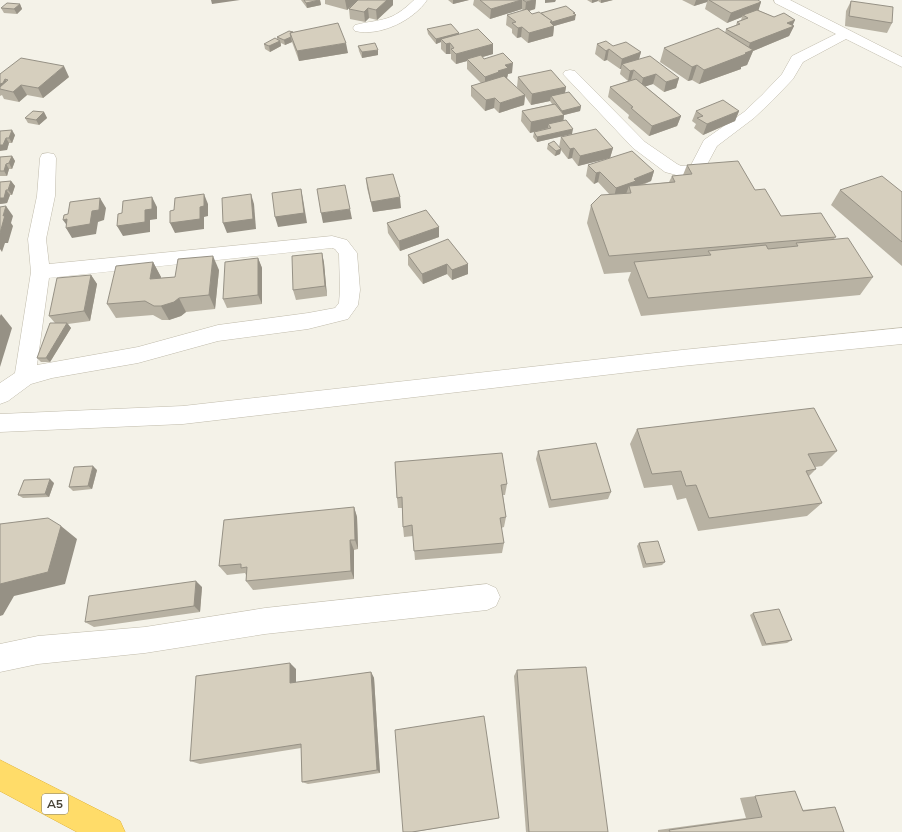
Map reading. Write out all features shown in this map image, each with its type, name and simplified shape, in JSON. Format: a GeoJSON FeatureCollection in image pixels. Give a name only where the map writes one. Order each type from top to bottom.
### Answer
{"type":"FeatureCollection","features":[{"type":"Feature","properties":{"kind":"highway","name":"A5"},"geometry":{"type":"LineString","coordinates":[[0,775],[109,832]]}},
{"type":"Feature","properties":{"kind":"street"},"geometry":{"type":"LineString","coordinates":[[360,28],[387,25],[396,21],[405,16],[421,0]]}},
{"type":"Feature","properties":{"kind":"street"},"geometry":{"type":"LineString","coordinates":[[780,0],[902,63]]}},
{"type":"Feature","properties":{"kind":"street"},"geometry":{"type":"LineString","coordinates":[[570,74],[639,145],[671,168],[680,171],[690,171],[697,168],[710,143],[749,115],[767,98],[788,76],[797,59],[846,34]]}},
{"type":"Feature","properties":{"kind":"street"},"geometry":{"type":"LineString","coordinates":[[25,378],[40,272],[37,239],[46,196],[48,158]]}},
{"type":"Feature","properties":{"kind":"street"},"geometry":{"type":"LineString","coordinates":[[0,395],[25,378],[52,370],[138,355],[218,333],[327,318],[341,314],[348,305],[350,290],[348,253],[341,244],[332,242],[40,272]]}},
{"type":"Feature","properties":{"kind":"street"},"geometry":{"type":"LineString","coordinates":[[0,423],[183,415],[682,358],[902,336]]}},
{"type":"Feature","properties":{"kind":"street"},"geometry":{"type":"LineString","coordinates":[[0,658],[38,650],[145,640],[265,621],[487,597]]}},
{"type":"Feature","properties":{"kind":"building"},"geometry":{"type":"Polygon","coordinates":[[[304,0],[319,0],[306,3],[304,0]]]}},
{"type":"Feature","properties":{"kind":"building"},"geometry":{"type":"Polygon","coordinates":[[[358,0],[387,0],[376,10],[368,8],[364,12],[349,9],[358,0]]]}},
{"type":"Feature","properties":{"kind":"building"},"geometry":{"type":"Polygon","coordinates":[[[480,0],[521,0],[491,9],[480,0]]]}},
{"type":"Feature","properties":{"kind":"building"},"geometry":{"type":"Polygon","coordinates":[[[523,0],[534,0],[526,2],[523,0]]]}},
{"type":"Feature","properties":{"kind":"building"},"geometry":{"type":"Polygon","coordinates":[[[709,0],[758,0],[761,2],[731,13],[709,0]]]}},
{"type":"Feature","properties":{"kind":"building"},"geometry":{"type":"Polygon","coordinates":[[[851,1],[893,7],[892,23],[849,16],[851,1]]]}},
{"type":"Feature","properties":{"kind":"building"},"geometry":{"type":"Polygon","coordinates":[[[7,3],[20,4],[14,9],[1,8],[7,3]]]}},
{"type":"Feature","properties":{"kind":"building"},"geometry":{"type":"Polygon","coordinates":[[[566,6],[576,15],[552,22],[541,13],[566,6]]]}},
{"type":"Feature","properties":{"kind":"building"},"geometry":{"type":"Polygon","coordinates":[[[527,9],[532,14],[539,12],[552,21],[550,22],[554,26],[529,33],[522,27],[518,28],[512,23],[516,22],[507,15],[527,9]]]}},
{"type":"Feature","properties":{"kind":"building"},"geometry":{"type":"Polygon","coordinates":[[[757,10],[774,17],[784,13],[795,20],[787,23],[794,26],[750,43],[726,29],[740,24],[737,22],[748,18],[743,15],[757,10]]]}},
{"type":"Feature","properties":{"kind":"building"},"geometry":{"type":"Polygon","coordinates":[[[338,23],[346,43],[297,51],[290,33],[338,23]]]}},
{"type":"Feature","properties":{"kind":"building"},"geometry":{"type":"Polygon","coordinates":[[[451,24],[459,33],[436,39],[427,29],[451,24]]]}},
{"type":"Feature","properties":{"kind":"building"},"geometry":{"type":"Polygon","coordinates":[[[718,28],[753,50],[704,70],[697,65],[692,67],[664,48],[718,28]]]}},
{"type":"Feature","properties":{"kind":"building"},"geometry":{"type":"Polygon","coordinates":[[[478,29],[493,44],[456,54],[451,49],[454,48],[450,43],[446,44],[441,39],[478,29]]]}},
{"type":"Feature","properties":{"kind":"building"},"geometry":{"type":"Polygon","coordinates":[[[289,31],[293,32],[290,33],[291,37],[284,40],[277,37],[289,31]]]}},
{"type":"Feature","properties":{"kind":"building"},"geometry":{"type":"Polygon","coordinates":[[[275,38],[280,41],[269,46],[264,44],[275,38]]]}},
{"type":"Feature","properties":{"kind":"building"},"geometry":{"type":"Polygon","coordinates":[[[606,41],[613,46],[626,42],[641,52],[622,59],[609,49],[606,51],[597,44],[606,41]]]}},
{"type":"Feature","properties":{"kind":"building"},"geometry":{"type":"Polygon","coordinates":[[[375,43],[378,50],[362,52],[358,46],[375,43]]]}},
{"type":"Feature","properties":{"kind":"building"},"geometry":{"type":"Polygon","coordinates":[[[503,53],[513,63],[505,65],[508,68],[485,77],[467,59],[481,55],[484,59],[503,53]]]}},
{"type":"Feature","properties":{"kind":"building"},"geometry":{"type":"Polygon","coordinates":[[[650,56],[679,78],[666,82],[656,74],[643,78],[634,70],[630,71],[622,64],[650,56]]]}},
{"type":"Feature","properties":{"kind":"building"},"geometry":{"type":"Polygon","coordinates":[[[21,58],[64,66],[38,88],[21,85],[13,92],[0,89],[0,87],[8,80],[5,79],[3,83],[0,84],[0,74],[21,58]]]}},
{"type":"Feature","properties":{"kind":"building"},"geometry":{"type":"Polygon","coordinates":[[[551,70],[566,87],[532,94],[518,77],[551,70]]]}},
{"type":"Feature","properties":{"kind":"building"},"geometry":{"type":"Polygon","coordinates":[[[504,76],[525,95],[500,103],[495,98],[486,100],[471,86],[504,76]]]}},
{"type":"Feature","properties":{"kind":"building"},"geometry":{"type":"Polygon","coordinates":[[[636,79],[681,116],[652,126],[610,87],[636,79]]]}},
{"type":"Feature","properties":{"kind":"building"},"geometry":{"type":"Polygon","coordinates":[[[569,92],[581,106],[562,111],[551,96],[569,92]]]}},
{"type":"Feature","properties":{"kind":"building"},"geometry":{"type":"Polygon","coordinates":[[[723,100],[739,111],[707,124],[697,118],[703,116],[696,111],[723,100]]]}},
{"type":"Feature","properties":{"kind":"building"},"geometry":{"type":"Polygon","coordinates":[[[555,104],[564,115],[531,122],[522,111],[555,104]]]}},
{"type":"Feature","properties":{"kind":"building"},"geometry":{"type":"Polygon","coordinates":[[[33,111],[44,112],[36,120],[25,118],[33,111]]]}},
{"type":"Feature","properties":{"kind":"building"},"geometry":{"type":"Polygon","coordinates":[[[566,120],[573,129],[537,137],[534,132],[551,128],[548,124],[566,120]]]}},
{"type":"Feature","properties":{"kind":"building"},"geometry":{"type":"Polygon","coordinates":[[[596,129],[613,148],[580,156],[574,148],[570,149],[561,137],[596,129]]]}},
{"type":"Feature","properties":{"kind":"building"},"geometry":{"type":"Polygon","coordinates":[[[12,130],[9,138],[6,138],[3,145],[0,145],[0,131],[12,130]]]}},
{"type":"Feature","properties":{"kind":"building"},"geometry":{"type":"Polygon","coordinates":[[[554,141],[561,149],[556,151],[548,144],[554,141]]]}},
{"type":"Feature","properties":{"kind":"building"},"geometry":{"type":"Polygon","coordinates":[[[632,151],[654,171],[634,179],[636,181],[616,188],[600,172],[596,173],[588,165],[632,151]]]}},
{"type":"Feature","properties":{"kind":"building"},"geometry":{"type":"Polygon","coordinates":[[[12,156],[9,163],[6,164],[4,171],[0,171],[0,157],[12,156]]]}},
{"type":"Feature","properties":{"kind":"building"},"geometry":{"type":"Polygon","coordinates":[[[738,161],[755,190],[765,189],[781,216],[821,213],[836,237],[609,256],[591,205],[601,195],[631,193],[629,186],[675,182],[672,176],[692,174],[687,165],[738,161]]]}},
{"type":"Feature","properties":{"kind":"building"},"geometry":{"type":"Polygon","coordinates":[[[393,174],[400,197],[371,202],[366,178],[393,174]]]}},
{"type":"Feature","properties":{"kind":"building"},"geometry":{"type":"Polygon","coordinates":[[[882,176],[902,192],[902,242],[840,190],[882,176]]]}},
{"type":"Feature","properties":{"kind":"building"},"geometry":{"type":"Polygon","coordinates":[[[11,181],[4,198],[0,198],[0,182],[11,181]]]}},
{"type":"Feature","properties":{"kind":"building"},"geometry":{"type":"Polygon","coordinates":[[[345,185],[350,209],[321,213],[317,189],[345,185]]]}},
{"type":"Feature","properties":{"kind":"building"},"geometry":{"type":"Polygon","coordinates":[[[301,189],[304,213],[275,217],[272,193],[301,189]]]}},
{"type":"Feature","properties":{"kind":"building"},"geometry":{"type":"Polygon","coordinates":[[[204,194],[204,206],[200,207],[200,219],[170,223],[170,211],[174,210],[175,198],[204,194]]]}},
{"type":"Feature","properties":{"kind":"building"},"geometry":{"type":"Polygon","coordinates":[[[251,194],[253,219],[223,223],[222,198],[251,194]]]}},
{"type":"Feature","properties":{"kind":"building"},"geometry":{"type":"Polygon","coordinates":[[[152,197],[152,209],[145,210],[145,222],[117,226],[118,214],[122,213],[123,201],[152,197]]]}},
{"type":"Feature","properties":{"kind":"building"},"geometry":{"type":"Polygon","coordinates":[[[100,198],[99,210],[92,211],[90,224],[66,228],[67,219],[63,220],[64,215],[68,214],[70,202],[100,198]]]}},
{"type":"Feature","properties":{"kind":"building"},"geometry":{"type":"Polygon","coordinates":[[[6,206],[3,216],[5,215],[0,233],[0,207],[6,206]]]}},
{"type":"Feature","properties":{"kind":"building"},"geometry":{"type":"Polygon","coordinates":[[[426,210],[439,227],[399,241],[387,223],[426,210]]]}},
{"type":"Feature","properties":{"kind":"building"},"geometry":{"type":"Polygon","coordinates":[[[848,238],[873,277],[648,298],[634,262],[711,255],[708,251],[766,245],[768,249],[798,246],[796,243],[848,238]]]}},
{"type":"Feature","properties":{"kind":"building"},"geometry":{"type":"Polygon","coordinates":[[[448,239],[468,264],[452,270],[447,264],[422,274],[408,255],[448,239]]]}},
{"type":"Feature","properties":{"kind":"building"},"geometry":{"type":"Polygon","coordinates":[[[322,253],[325,286],[293,290],[292,256],[322,253]]]}},
{"type":"Feature","properties":{"kind":"building"},"geometry":{"type":"Polygon","coordinates":[[[213,256],[209,295],[179,298],[174,302],[161,306],[154,306],[145,301],[107,304],[116,266],[153,262],[150,279],[175,277],[178,259],[213,256]]]}},
{"type":"Feature","properties":{"kind":"building"},"geometry":{"type":"Polygon","coordinates":[[[258,258],[258,295],[223,299],[225,262],[258,258]]]}},
{"type":"Feature","properties":{"kind":"building"},"geometry":{"type":"Polygon","coordinates":[[[91,275],[84,311],[49,316],[57,278],[91,275]]]}},
{"type":"Feature","properties":{"kind":"building"},"geometry":{"type":"Polygon","coordinates":[[[50,323],[67,323],[46,358],[37,358],[50,323]]]}},
{"type":"Feature","properties":{"kind":"building"},"geometry":{"type":"Polygon","coordinates":[[[814,408],[837,451],[808,454],[816,469],[806,471],[822,503],[709,518],[696,485],[686,486],[681,471],[652,474],[637,429],[814,408]]]}},
{"type":"Feature","properties":{"kind":"building"},"geometry":{"type":"Polygon","coordinates":[[[596,443],[611,492],[551,500],[538,451],[596,443]]]}},
{"type":"Feature","properties":{"kind":"building"},"geometry":{"type":"Polygon","coordinates":[[[502,453],[507,484],[501,485],[506,517],[500,518],[504,543],[414,551],[412,525],[403,527],[402,497],[397,498],[395,462],[502,453]]]}},
{"type":"Feature","properties":{"kind":"building"},"geometry":{"type":"Polygon","coordinates":[[[93,466],[88,486],[69,487],[74,467],[93,466]]]}},
{"type":"Feature","properties":{"kind":"building"},"geometry":{"type":"Polygon","coordinates":[[[50,479],[45,494],[18,495],[24,480],[50,479]]]}},
{"type":"Feature","properties":{"kind":"building"},"geometry":{"type":"Polygon","coordinates":[[[354,507],[355,540],[350,540],[351,571],[246,581],[247,567],[241,568],[241,564],[219,566],[224,520],[354,507]]]}},
{"type":"Feature","properties":{"kind":"building"},"geometry":{"type":"Polygon","coordinates":[[[48,518],[61,526],[48,572],[0,584],[0,524],[48,518]]]}},
{"type":"Feature","properties":{"kind":"building"},"geometry":{"type":"Polygon","coordinates":[[[658,541],[665,562],[646,564],[639,543],[658,541]]]}},
{"type":"Feature","properties":{"kind":"building"},"geometry":{"type":"Polygon","coordinates":[[[196,581],[194,606],[85,622],[89,596],[196,581]]]}},
{"type":"Feature","properties":{"kind":"building"},"geometry":{"type":"Polygon","coordinates":[[[779,609],[792,640],[766,644],[753,613],[779,609]]]}},
{"type":"Feature","properties":{"kind":"building"},"geometry":{"type":"Polygon","coordinates":[[[290,663],[290,683],[371,672],[377,770],[302,782],[301,744],[190,761],[196,676],[290,663]]]}},
{"type":"Feature","properties":{"kind":"building"},"geometry":{"type":"Polygon","coordinates":[[[586,667],[608,832],[529,832],[517,670],[586,667]]]}},
{"type":"Feature","properties":{"kind":"building"},"geometry":{"type":"Polygon","coordinates":[[[484,716],[499,818],[412,832],[403,832],[395,730],[484,716]]]}},
{"type":"Feature","properties":{"kind":"building"},"geometry":{"type":"Polygon","coordinates":[[[795,791],[803,811],[835,807],[844,832],[670,832],[669,830],[762,817],[755,796],[795,791]]]}}]}
